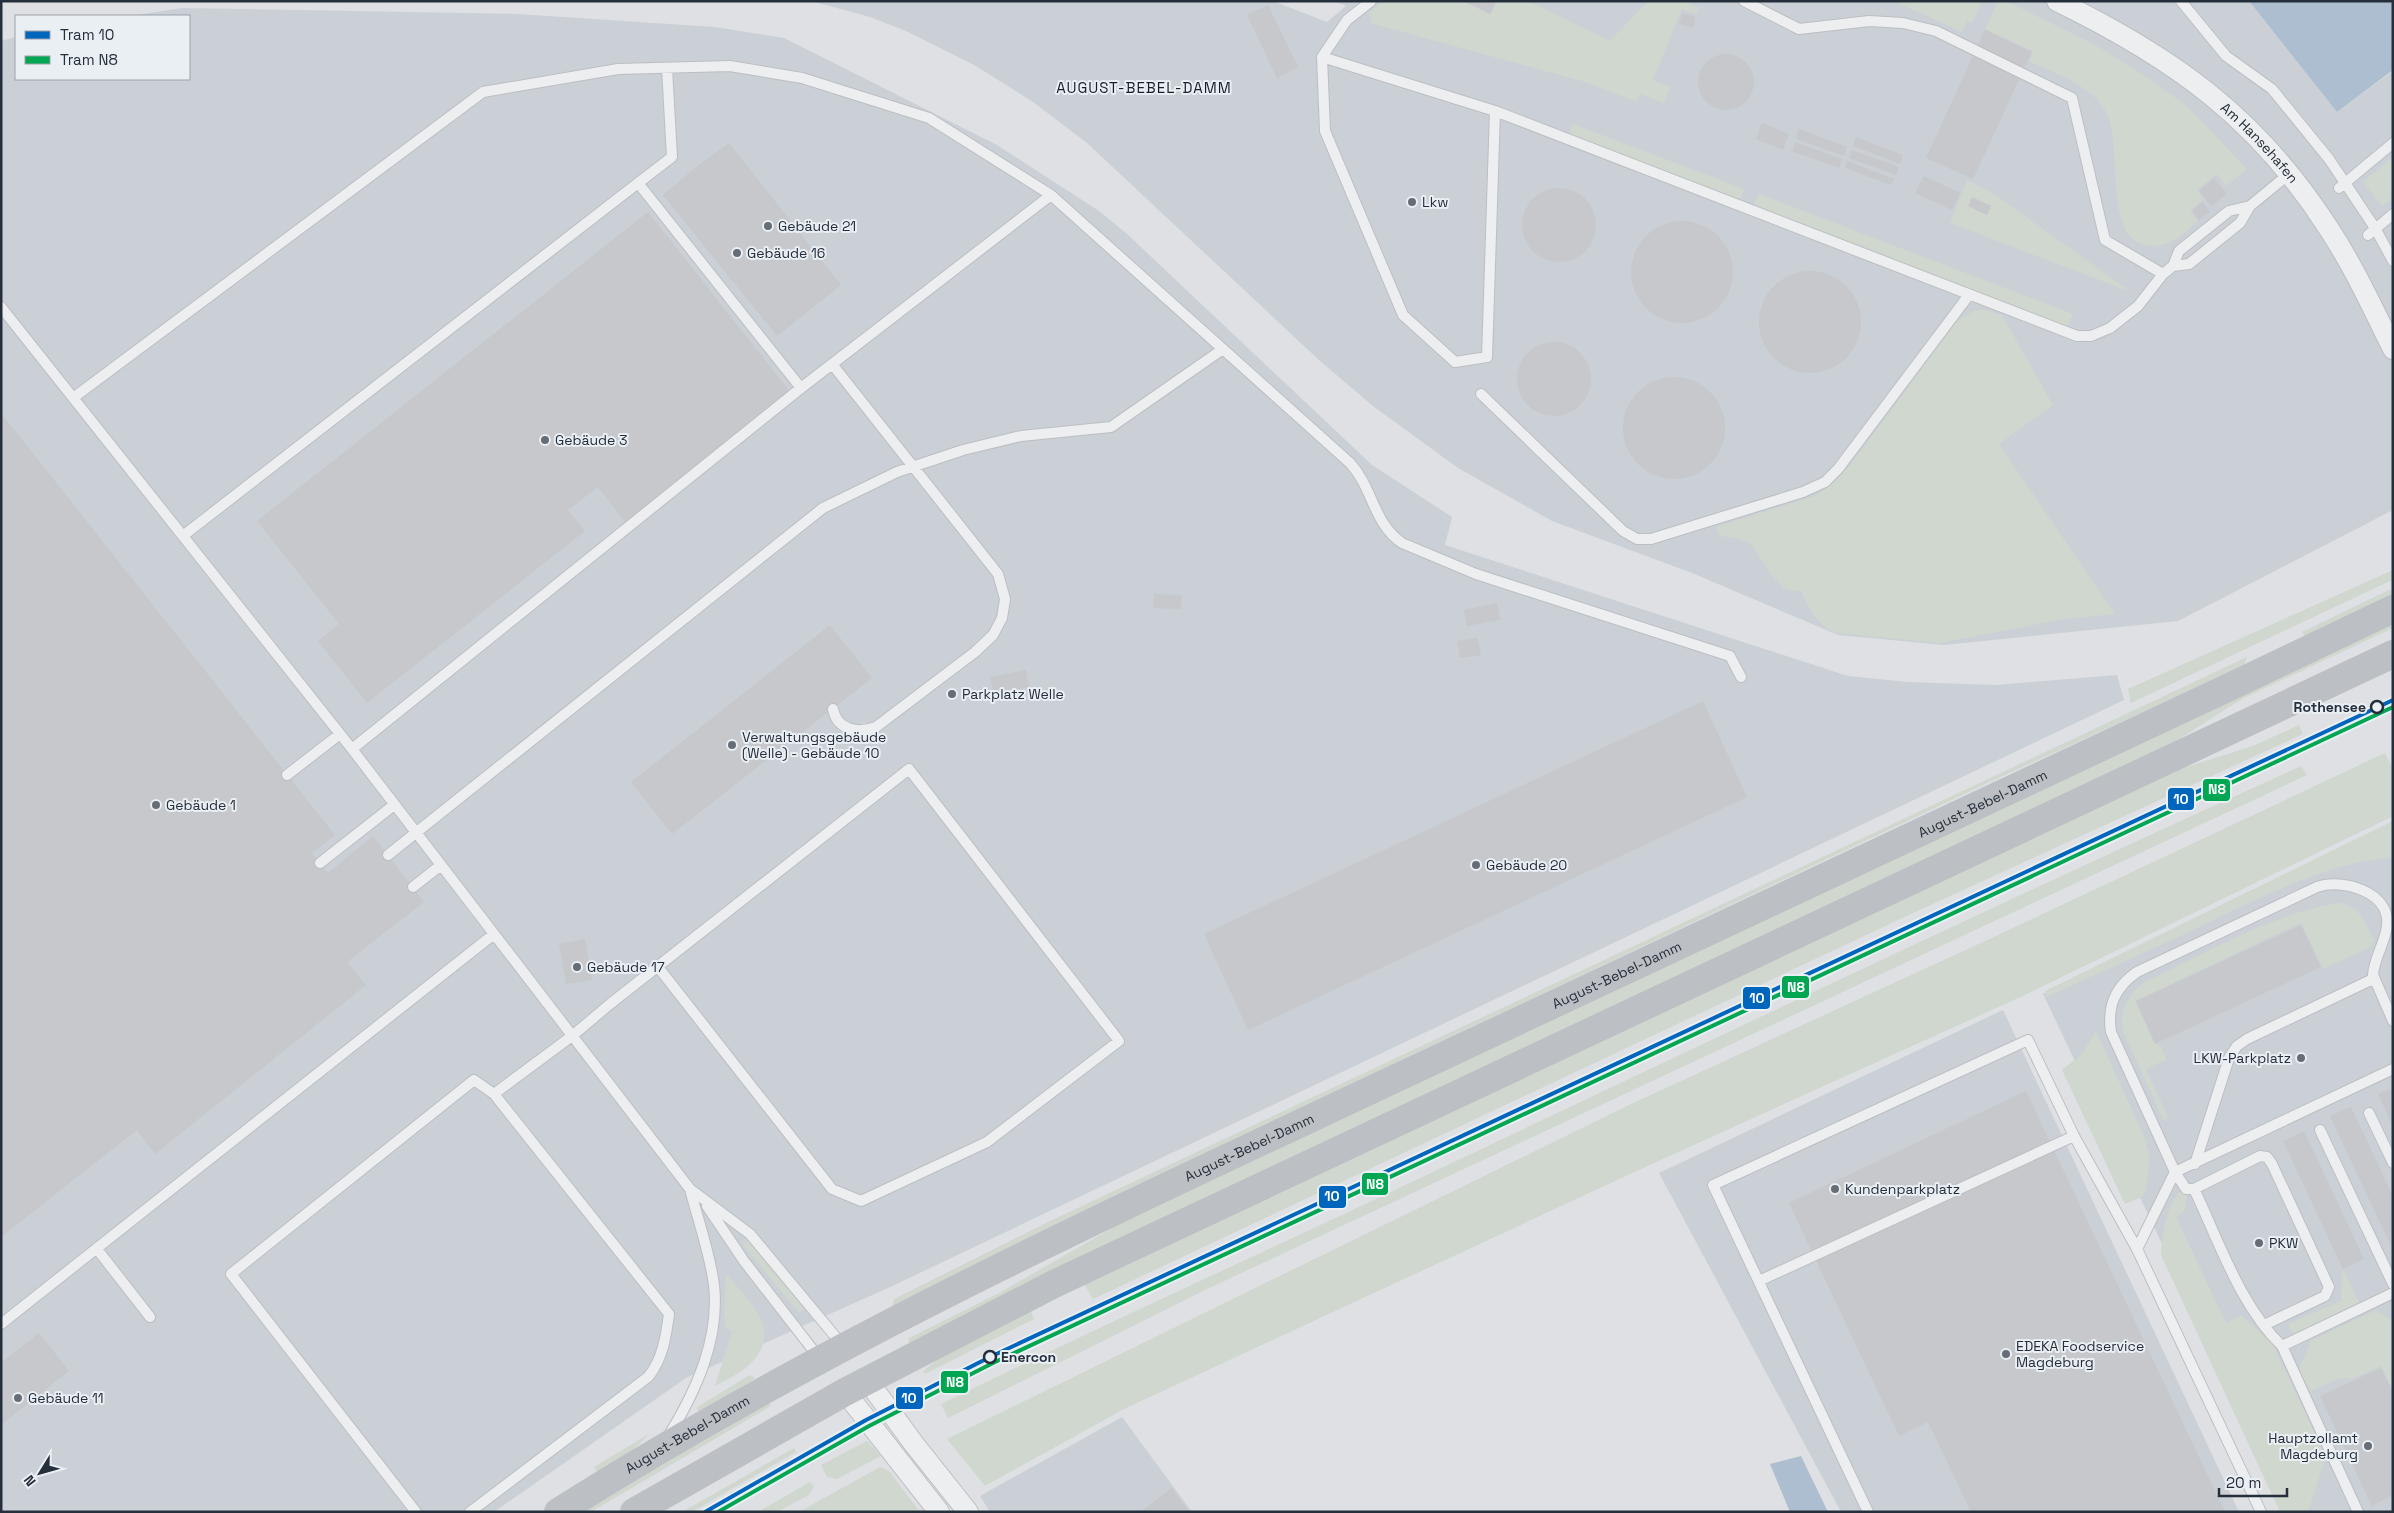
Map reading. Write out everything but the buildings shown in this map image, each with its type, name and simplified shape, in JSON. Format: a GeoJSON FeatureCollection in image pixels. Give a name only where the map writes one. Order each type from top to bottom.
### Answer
{"type":"FeatureCollection","features":[{"type":"Feature","properties":{"kind":"main road","name":"August-Bebel-Damm"},"geometry":{"type":"LineString","coordinates":[[558,1512],[660,1449],[820,1360],[1082,1228],[2393,609]]}},
{"type":"Feature","properties":{"kind":"main road"},"geometry":{"type":"LineString","coordinates":[[634,1512],[856,1386],[1054,1284],[2393,654]]}},
{"type":"Feature","properties":{"kind":"main road"},"geometry":{"type":"LineString","coordinates":[[844,1347],[856,1386]]}},
{"type":"Feature","properties":{"kind":"main road"},"geometry":{"type":"LineString","coordinates":[[820,1360],[856,1386]]}},
{"type":"Feature","properties":{"kind":"street","name":"Am Hansehafen"},"geometry":{"type":"LineString","coordinates":[[2057,1],[2108,26],[2187,76],[2242,121],[2290,173],[2315,208],[2344,254],[2393,350]]}},
{"type":"Feature","properties":{"kind":"street"},"geometry":{"type":"LineString","coordinates":[[856,1386],[939,1512]]}},
{"type":"Feature","properties":{"kind":"street"},"geometry":{"type":"LineString","coordinates":[[856,1386],[914,1444],[968,1512]]}},
{"type":"Feature","properties":{"kind":"lane"},"geometry":{"type":"LineString","coordinates":[[1370,1],[1347,20],[1322,56],[1324,131],[1403,315],[1455,362],[1487,356],[1495,111]]}},
{"type":"Feature","properties":{"kind":"lane"},"geometry":{"type":"LineString","coordinates":[[1744,1],[1799,29],[1869,21],[1903,23],[1936,31],[2072,98],[2105,240],[2163,274]]}},
{"type":"Feature","properties":{"kind":"lane"},"geometry":{"type":"LineString","coordinates":[[2182,1],[2226,56],[2272,89],[2329,159],[2342,186],[2371,232],[2393,261]]}},
{"type":"Feature","properties":{"kind":"lane"},"geometry":{"type":"LineString","coordinates":[[1322,56],[1495,111],[2063,332],[2091,336],[2110,328],[2138,306],[2163,274],[2173,266],[2179,251],[2229,211],[2250,206]]}},
{"type":"Feature","properties":{"kind":"lane"},"geometry":{"type":"LineString","coordinates":[[73,398],[483,92],[618,69],[730,66],[802,78],[929,118],[1051,195],[1350,463],[1364,481],[1380,521],[1392,536],[1402,543],[1476,574],[1730,656],[1741,677]]}},
{"type":"Feature","properties":{"kind":"lane"},"geometry":{"type":"LineString","coordinates":[[184,535],[672,157],[667,68]]}},
{"type":"Feature","properties":{"kind":"lane"},"geometry":{"type":"LineString","coordinates":[[2342,186],[2393,143]]}},
{"type":"Feature","properties":{"kind":"lane"},"geometry":{"type":"LineString","coordinates":[[2173,266],[2189,264],[2240,223],[2250,206],[2290,173]]}},
{"type":"Feature","properties":{"kind":"lane"},"geometry":{"type":"LineString","coordinates":[[638,183],[802,388]]}},
{"type":"Feature","properties":{"kind":"lane"},"geometry":{"type":"LineString","coordinates":[[352,749],[832,364],[1051,195]]}},
{"type":"Feature","properties":{"kind":"lane"},"geometry":{"type":"LineString","coordinates":[[2371,232],[2393,214]]}},
{"type":"Feature","properties":{"kind":"lane"},"geometry":{"type":"LineString","coordinates":[[1481,394],[1623,531],[1636,539],[1651,539],[1803,492],[1825,482],[1838,469],[1969,295]]}},
{"type":"Feature","properties":{"kind":"lane"},"geometry":{"type":"LineString","coordinates":[[1,307],[184,535],[352,749],[690,1189],[750,1234],[844,1347]]}},
{"type":"Feature","properties":{"kind":"lane"},"geometry":{"type":"LineString","coordinates":[[388,855],[823,508],[869,484],[963,450],[1021,436],[1111,427],[1223,349]]}},
{"type":"Feature","properties":{"kind":"lane"},"geometry":{"type":"LineString","coordinates":[[832,364],[998,574],[1005,594],[1002,618],[997,629],[984,644],[876,727],[860,732],[849,728],[836,718],[833,708]]}},
{"type":"Feature","properties":{"kind":"lane"},"geometry":{"type":"LineString","coordinates":[[287,775],[340,734]]}},
{"type":"Feature","properties":{"kind":"lane"},"geometry":{"type":"LineString","coordinates":[[494,1094],[572,1036],[658,967],[909,769],[1119,1041],[987,1142],[861,1201],[832,1189],[658,967]]}},
{"type":"Feature","properties":{"kind":"lane"},"geometry":{"type":"LineString","coordinates":[[320,863],[394,805]]}},
{"type":"Feature","properties":{"kind":"lane"},"geometry":{"type":"LineString","coordinates":[[413,887],[441,866]]}},
{"type":"Feature","properties":{"kind":"lane"},"geometry":{"type":"LineString","coordinates":[[2264,1325],[2325,1296],[2329,1287],[2272,1164],[2266,1157],[2260,1156],[2194,1188],[2186,1189],[2175,1172],[2112,1036],[2109,1022],[2110,1006],[2114,996],[2124,983],[2142,970],[2329,884],[2349,885],[2374,898],[2380,905],[2386,919],[2385,935],[2376,961],[2373,979],[2393,1021]]}},
{"type":"Feature","properties":{"kind":"lane"},"geometry":{"type":"LineString","coordinates":[[2385,935],[2393,926]]}},
{"type":"Feature","properties":{"kind":"lane"},"geometry":{"type":"LineString","coordinates":[[1,1324],[494,934]]}},
{"type":"Feature","properties":{"kind":"lane"},"geometry":{"type":"LineString","coordinates":[[2195,1164],[2229,1058],[2237,1046],[2247,1039],[2373,979]]}},
{"type":"Feature","properties":{"kind":"lane"},"geometry":{"type":"LineString","coordinates":[[1868,1512],[1713,1185],[2028,1040],[2074,1136],[2137,1249],[2261,1512]]}},
{"type":"Feature","properties":{"kind":"lane"},"geometry":{"type":"LineString","coordinates":[[2137,1249],[2175,1172],[2393,1069]]}},
{"type":"Feature","properties":{"kind":"lane"},"geometry":{"type":"LineString","coordinates":[[416,1512],[230,1274],[474,1080],[494,1094],[669,1314],[663,1348],[656,1366],[648,1377],[470,1512]]}},
{"type":"Feature","properties":{"kind":"lane"},"geometry":{"type":"LineString","coordinates":[[2368,1113],[2393,1163]]}},
{"type":"Feature","properties":{"kind":"lane"},"geometry":{"type":"LineString","coordinates":[[2320,1130],[2393,1284]]}},
{"type":"Feature","properties":{"kind":"lane"},"geometry":{"type":"LineString","coordinates":[[1759,1282],[2074,1136]]}},
{"type":"Feature","properties":{"kind":"lane"},"geometry":{"type":"LineString","coordinates":[[2194,1188],[2249,1306],[2268,1333],[2282,1346],[2358,1512]]}},
{"type":"Feature","properties":{"kind":"lane"},"geometry":{"type":"LineString","coordinates":[[660,1449],[686,1408],[708,1350],[712,1331],[714,1284],[690,1189]]}},
{"type":"Feature","properties":{"kind":"lane"},"geometry":{"type":"LineString","coordinates":[[703,1199],[744,1262],[820,1360]]}},
{"type":"Feature","properties":{"kind":"lane"},"geometry":{"type":"LineString","coordinates":[[96,1248],[150,1317]]}},
{"type":"Feature","properties":{"kind":"lane"},"geometry":{"type":"LineString","coordinates":[[2282,1346],[2393,1293]]}},
{"type":"Feature","properties":{"kind":"shaded area"},"geometry":{"type":"Polygon","coordinates":[[[811,1],[1273,1],[1327,22],[1346,6],[1334,1],[2249,1],[2337,112],[2393,71],[2393,510],[2178,621],[1944,645],[1838,635],[1692,573],[1552,521],[1458,468],[1373,406],[1320,361],[1087,143],[1033,102],[976,66],[906,31],[870,17],[811,1]]]}},
{"type":"Feature","properties":{"kind":"shaded area"},"geometry":{"type":"Polygon","coordinates":[[[1383,1],[1463,1],[1491,14],[1497,1],[1528,1],[1610,41],[1648,1],[1684,1],[1699,8],[1696,14],[1682,9],[1653,80],[1670,87],[1664,103],[1640,94],[1637,102],[1582,81],[1370,23],[1372,19],[1368,14],[1383,1]]]}},
{"type":"Feature","properties":{"kind":"shaded area"},"geometry":{"type":"Polygon","coordinates":[[[1894,1],[1982,1],[1972,23],[1967,21],[1962,32],[1894,1]]]}},
{"type":"Feature","properties":{"kind":"shaded area"},"geometry":{"type":"Polygon","coordinates":[[[1998,1],[2006,1],[2097,46],[2144,75],[2188,107],[2247,169],[2226,186],[2217,174],[2197,190],[2204,199],[2190,211],[2198,221],[2174,240],[2153,246],[2145,245],[2131,237],[2123,224],[2118,206],[2114,143],[2111,125],[2105,110],[2091,93],[2060,75],[2029,61],[2033,51],[1985,29],[1998,1]]]}},
{"type":"Feature","properties":{"kind":"shaded area"},"geometry":{"type":"Polygon","coordinates":[[[182,8],[518,14],[715,27],[784,38],[997,145],[1099,211],[1126,233],[1372,465],[1452,517],[1445,545],[1848,676],[1908,682],[1996,685],[2117,675],[2124,700],[888,1288],[686,1378],[494,1512],[1,1512],[1,41],[15,37],[15,80],[190,80],[190,15],[137,15],[182,8]]]}},
{"type":"Feature","properties":{"kind":"shaded area"},"geometry":{"type":"Polygon","coordinates":[[[1573,124],[1744,189],[1740,200],[1568,135],[1573,124]]]}},
{"type":"Feature","properties":{"kind":"shaded area"},"geometry":{"type":"Polygon","coordinates":[[[2393,157],[2393,198],[2382,206],[2363,182],[2393,157]]]}},
{"type":"Feature","properties":{"kind":"shaded area"},"geometry":{"type":"Polygon","coordinates":[[[1967,180],[1997,196],[2131,292],[1950,223],[1967,180]]]}},
{"type":"Feature","properties":{"kind":"shaded area"},"geometry":{"type":"Polygon","coordinates":[[[1759,194],[2073,314],[2068,327],[1753,206],[1759,194]]]}},
{"type":"Feature","properties":{"kind":"shaded area"},"geometry":{"type":"Polygon","coordinates":[[[1975,310],[1986,310],[2002,315],[2053,405],[1999,444],[2115,614],[2065,619],[1940,643],[1836,633],[1819,621],[1811,611],[1801,592],[1786,589],[1774,578],[1749,543],[1719,536],[1716,527],[1815,496],[1827,488],[1848,468],[1958,320],[1975,310]]]}},
{"type":"Feature","properties":{"kind":"shaded area"},"geometry":{"type":"Polygon","coordinates":[[[2393,570],[2392,580],[2131,703],[2128,689],[2393,570]]]}},
{"type":"Feature","properties":{"kind":"shaded area"},"geometry":{"type":"Polygon","coordinates":[[[2391,589],[2393,595],[2305,637],[2302,632],[2391,589]]]}},
{"type":"Feature","properties":{"kind":"shaded area"},"geometry":{"type":"Polygon","coordinates":[[[2393,624],[2393,628],[2242,699],[2176,741],[911,1343],[908,1342],[909,1338],[1001,1292],[1135,1215],[2393,624]]]}},
{"type":"Feature","properties":{"kind":"shaded area"},"geometry":{"type":"Polygon","coordinates":[[[2247,657],[2244,666],[1992,781],[1193,1159],[892,1307],[894,1299],[1050,1221],[2247,657]]]}},
{"type":"Feature","properties":{"kind":"shaded area"},"geometry":{"type":"Polygon","coordinates":[[[2299,725],[2303,734],[1911,914],[1093,1299],[1085,1285],[2177,770],[2253,746],[2299,725]]]}},
{"type":"Feature","properties":{"kind":"shaded area"},"geometry":{"type":"Polygon","coordinates":[[[2385,753],[2393,769],[2393,816],[2027,994],[1654,1163],[1126,1408],[985,1486],[947,1439],[1631,1104],[1996,936],[2385,753]]]}},
{"type":"Feature","properties":{"kind":"shaded area"},"geometry":{"type":"Polygon","coordinates":[[[2301,766],[2307,775],[1205,1290],[948,1418],[941,1404],[1866,967],[2301,766]]]}},
{"type":"Feature","properties":{"kind":"shaded area"},"geometry":{"type":"Polygon","coordinates":[[[2393,821],[2393,858],[2367,861],[2339,868],[2280,889],[2047,997],[2045,991],[2393,821]]]}},
{"type":"Feature","properties":{"kind":"shaded area"},"geometry":{"type":"Polygon","coordinates":[[[2393,822],[2393,1512],[2290,1512],[2043,994],[2393,822]]]}},
{"type":"Feature","properties":{"kind":"shaded area"},"geometry":{"type":"Polygon","coordinates":[[[2336,903],[2351,906],[2361,915],[2375,941],[2370,947],[2323,969],[2301,923],[2135,1001],[2155,1044],[2160,1046],[2167,1059],[2146,1069],[2168,1117],[2166,1120],[2163,1120],[2123,1031],[2124,1009],[2130,996],[2147,981],[2263,925],[2287,916],[2336,903]]]}},
{"type":"Feature","properties":{"kind":"shaded area"},"geometry":{"type":"Polygon","coordinates":[[[2003,1010],[2239,1512],[1841,1512],[1659,1173],[2003,1010]]]}},
{"type":"Feature","properties":{"kind":"shaded area"},"geometry":{"type":"Polygon","coordinates":[[[2096,1031],[2144,1136],[2150,1157],[2146,1190],[2142,1197],[2125,1204],[2062,1070],[2082,1054],[2096,1031]]]}},
{"type":"Feature","properties":{"kind":"shaded area"},"geometry":{"type":"Polygon","coordinates":[[[2179,1192],[2184,1192],[2187,1196],[2185,1210],[2176,1217],[2226,1323],[2241,1315],[2273,1344],[2326,1457],[2308,1512],[2280,1512],[2161,1255],[2168,1214],[2179,1192]]]}},
{"type":"Feature","properties":{"kind":"shaded area"},"geometry":{"type":"Polygon","coordinates":[[[745,1241],[748,1241],[805,1309],[799,1313],[743,1245],[745,1241]]]}},
{"type":"Feature","properties":{"kind":"shaded area"},"geometry":{"type":"Polygon","coordinates":[[[2344,1270],[2359,1303],[2293,1334],[2288,1324],[2341,1301],[2342,1271],[2344,1270]]]}},
{"type":"Feature","properties":{"kind":"shaded area"},"geometry":{"type":"Polygon","coordinates":[[[726,1274],[760,1316],[764,1328],[764,1339],[760,1351],[750,1364],[715,1386],[732,1331],[724,1326],[726,1274]]]}},
{"type":"Feature","properties":{"kind":"shaded area"},"geometry":{"type":"Polygon","coordinates":[[[2376,1310],[2393,1321],[2393,1390],[2381,1366],[2350,1380],[2348,1377],[2340,1380],[2339,1378],[2310,1392],[2299,1369],[2311,1341],[2376,1310]]]}},
{"type":"Feature","properties":{"kind":"shaded area"},"geometry":{"type":"Polygon","coordinates":[[[1031,1311],[1034,1319],[925,1374],[923,1371],[941,1357],[1031,1311]]]}},
{"type":"Feature","properties":{"kind":"shaded area"},"geometry":{"type":"Polygon","coordinates":[[[750,1375],[755,1378],[750,1382],[700,1411],[697,1410],[697,1407],[750,1375]]]}},
{"type":"Feature","properties":{"kind":"shaded area"},"geometry":{"type":"Polygon","coordinates":[[[768,1401],[771,1406],[591,1512],[581,1512],[768,1401]]]}},
{"type":"Feature","properties":{"kind":"shaded area"},"geometry":{"type":"Polygon","coordinates":[[[1122,1417],[1192,1512],[990,1512],[980,1496],[1122,1417]]]}},
{"type":"Feature","properties":{"kind":"shaded area"},"geometry":{"type":"Polygon","coordinates":[[[649,1434],[633,1450],[597,1472],[594,1467],[649,1434]]]}},
{"type":"Feature","properties":{"kind":"shaded area"},"geometry":{"type":"Polygon","coordinates":[[[867,1441],[881,1456],[837,1479],[827,1477],[821,1465],[867,1441]]]}},
{"type":"Feature","properties":{"kind":"shaded area"},"geometry":{"type":"Polygon","coordinates":[[[794,1448],[796,1452],[692,1512],[682,1512],[794,1448]]]}},
{"type":"Feature","properties":{"kind":"shaded area"},"geometry":{"type":"Polygon","coordinates":[[[880,1467],[889,1471],[920,1512],[799,1512],[880,1467]]]}},
{"type":"Feature","properties":{"kind":"shaded area"},"geometry":{"type":"Polygon","coordinates":[[[810,1482],[814,1487],[809,1495],[777,1512],[758,1512],[810,1482]]]}},
{"type":"Feature","properties":{"kind":"water"},"geometry":{"type":"Polygon","coordinates":[[[2249,1],[2393,1],[2393,70],[2337,112],[2249,1]]]}},
{"type":"Feature","properties":{"kind":"water"},"geometry":{"type":"Polygon","coordinates":[[[1801,1456],[1828,1512],[1790,1512],[1770,1464],[1801,1456]]]}},
{"type":"Feature","properties":{"kind":"tram line","name":"10"},"geometry":{"type":"LineString","coordinates":[[705,1512],[866,1420],[990,1357],[2393,700]]}},
{"type":"Feature","properties":{"kind":"tram line","name":"N8"},"geometry":{"type":"LineString","coordinates":[[718,1512],[869,1426],[993,1363],[2393,707]]}},
{"type":"Feature","properties":{"kind":"place","name":"Lkw"},"geometry":{"type":"Point","coordinates":[1412,202]}},
{"type":"Feature","properties":{"kind":"place","name":"Gebäude 21"},"geometry":{"type":"Point","coordinates":[768,226]}},
{"type":"Feature","properties":{"kind":"place","name":"Gebäude 16"},"geometry":{"type":"Point","coordinates":[737,253]}},
{"type":"Feature","properties":{"kind":"place","name":"Gebäude 3"},"geometry":{"type":"Point","coordinates":[545,440]}},
{"type":"Feature","properties":{"kind":"place","name":"Parkplatz Welle"},"geometry":{"type":"Point","coordinates":[952,694]}},
{"type":"Feature","properties":{"kind":"place","name":"Rothensee"},"geometry":{"type":"Point","coordinates":[2377,707]}},
{"type":"Feature","properties":{"kind":"place","name":"Verwaltungsgebäude (Welle) - Gebäude 10"},"geometry":{"type":"Point","coordinates":[732,745]}},
{"type":"Feature","properties":{"kind":"place","name":"Gebäude 1"},"geometry":{"type":"Point","coordinates":[156,805]}},
{"type":"Feature","properties":{"kind":"place","name":"Gebäude 20"},"geometry":{"type":"Point","coordinates":[1476,865]}},
{"type":"Feature","properties":{"kind":"place","name":"Gebäude 17"},"geometry":{"type":"Point","coordinates":[577,967]}},
{"type":"Feature","properties":{"kind":"place","name":"LKW-Parkplatz"},"geometry":{"type":"Point","coordinates":[2301,1058]}},
{"type":"Feature","properties":{"kind":"place","name":"Kundenparkplatz"},"geometry":{"type":"Point","coordinates":[1835,1189]}},
{"type":"Feature","properties":{"kind":"place","name":"PKW"},"geometry":{"type":"Point","coordinates":[2259,1243]}},
{"type":"Feature","properties":{"kind":"place","name":"EDEKA Foodservice Magdeburg"},"geometry":{"type":"Point","coordinates":[2006,1354]}},
{"type":"Feature","properties":{"kind":"place","name":"Enercon"},"geometry":{"type":"Point","coordinates":[990,1357]}},
{"type":"Feature","properties":{"kind":"place","name":"Gebäude 11"},"geometry":{"type":"Point","coordinates":[18,1398]}},
{"type":"Feature","properties":{"kind":"place","name":"Hauptzollamt Magdeburg"},"geometry":{"type":"Point","coordinates":[2368,1446]}},
{"type":"Feature","properties":{"kind":"district","name":"AUGUST-BEBEL-DAMM"},"geometry":{"type":"Point","coordinates":[1144,87]}}]}
